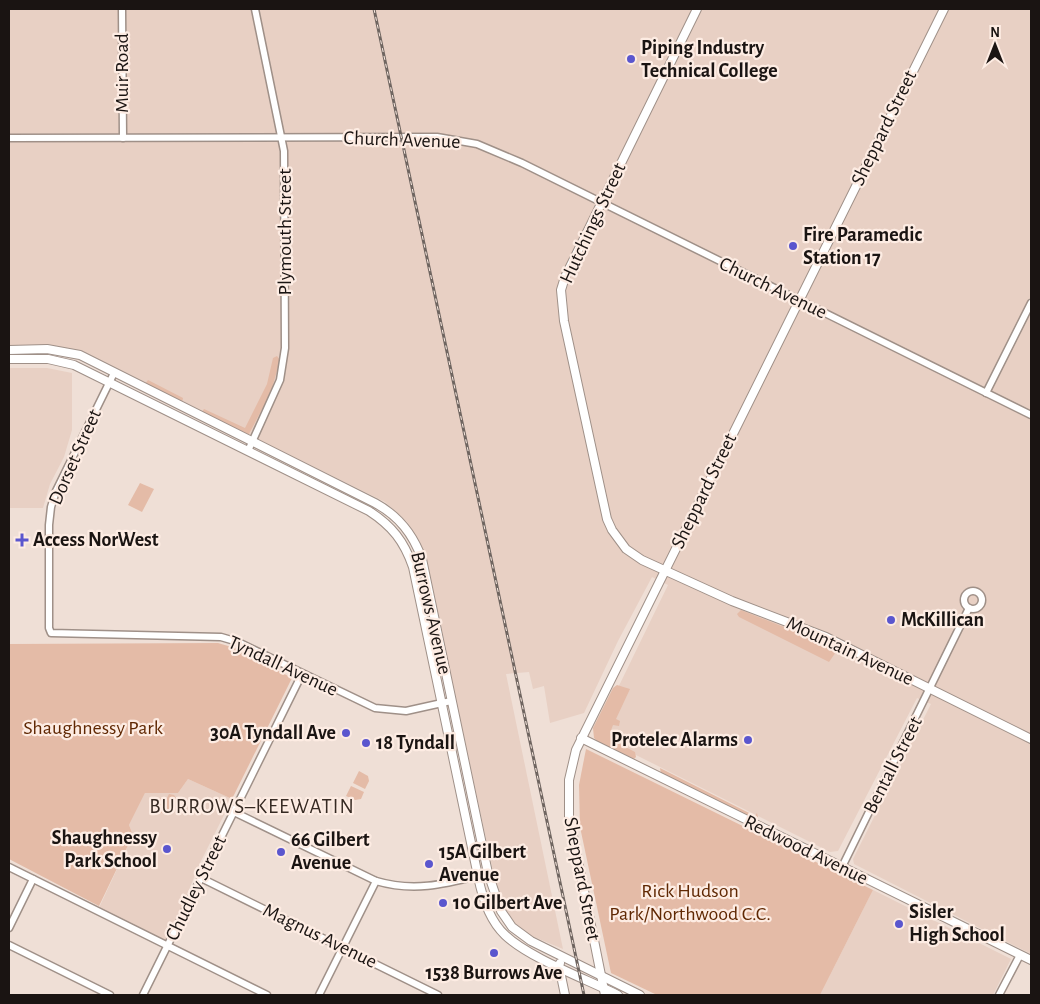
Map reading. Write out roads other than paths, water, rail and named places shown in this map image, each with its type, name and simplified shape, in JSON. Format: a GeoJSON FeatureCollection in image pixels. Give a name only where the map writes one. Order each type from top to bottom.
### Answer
{"type":"FeatureCollection","features":[{"type":"Feature","properties":{"kind":"street","name":"Muir Road"},"geometry":{"type":"LineString","coordinates":[[122,9],[123,138]]}},
{"type":"Feature","properties":{"kind":"street","name":"Plymouth Street"},"geometry":{"type":"LineString","coordinates":[[248,451],[275,393],[284,361],[284,160],[282,138],[254,9]]}},
{"type":"Feature","properties":{"kind":"street","name":"Hutchings Street"},"geometry":{"type":"LineString","coordinates":[[666,571],[626,549],[612,530],[607,519],[564,321],[561,290],[565,277],[601,202],[697,9]]}},
{"type":"Feature","properties":{"kind":"street","name":"Sheppard Street"},"geometry":{"type":"LineString","coordinates":[[604,992],[569,816],[568,794],[572,763],[581,738],[666,571],[944,9]]}},
{"type":"Feature","properties":{"kind":"street","name":"Church Avenue"},"geometry":{"type":"LineString","coordinates":[[9,138],[437,137],[457,139],[495,150],[1031,415]]}},
{"type":"Feature","properties":{"kind":"street"},"geometry":{"type":"LineString","coordinates":[[986,393],[1031,303]]}},
{"type":"Feature","properties":{"kind":"street","name":"Burrows Avenue"},"geometry":{"type":"LineString","coordinates":[[11,350],[62,351],[80,355],[375,503],[398,518],[407,529],[422,559],[488,873],[501,911],[512,927],[532,941],[640,995]]}},
{"type":"Feature","properties":{"kind":"street"},"geometry":{"type":"LineString","coordinates":[[11,350],[11,359]]}},
{"type":"Feature","properties":{"kind":"street","name":"Burrows Avenue"},"geometry":{"type":"LineString","coordinates":[[11,359],[61,361],[109,382],[369,511],[387,523],[398,535],[413,567],[482,894],[491,917],[505,935],[527,950],[604,992],[618,995]]}},
{"type":"Feature","properties":{"kind":"street","name":"Dorset Street"},"geometry":{"type":"LineString","coordinates":[[51,633],[49,628],[49,573],[51,507],[56,491],[114,373]]}},
{"type":"Feature","properties":{"kind":"street","name":"Mountain Avenue"},"geometry":{"type":"LineString","coordinates":[[666,571],[732,601],[826,637],[1031,739]]}},
{"type":"Feature","properties":{"kind":"street","name":"Bentall Street"},"geometry":{"type":"LineString","coordinates":[[842,867],[931,689],[969,608]]}},
{"type":"Feature","properties":{"kind":"street","name":"Tyndall Avenue"},"geometry":{"type":"LineString","coordinates":[[51,633],[221,637],[238,642],[368,706],[382,710],[406,710],[451,701]]}},
{"type":"Feature","properties":{"kind":"street","name":"Chudley Street"},"geometry":{"type":"LineString","coordinates":[[143,995],[302,674]]}},
{"type":"Feature","properties":{"kind":"street","name":"Redwood Avenue"},"geometry":{"type":"LineString","coordinates":[[581,738],[1031,960]]}},
{"type":"Feature","properties":{"kind":"street"},"geometry":{"type":"LineString","coordinates":[[234,812],[376,881],[396,886],[415,888],[488,873]]}},
{"type":"Feature","properties":{"kind":"street"},"geometry":{"type":"LineString","coordinates":[[9,867],[267,995]]}},
{"type":"Feature","properties":{"kind":"street","name":"Magnus Avenue"},"geometry":{"type":"LineString","coordinates":[[201,878],[438,995]]}},
{"type":"Feature","properties":{"kind":"street"},"geometry":{"type":"LineString","coordinates":[[9,928],[33,879]]}},
{"type":"Feature","properties":{"kind":"street"},"geometry":{"type":"LineString","coordinates":[[319,995],[376,881]]}},
{"type":"Feature","properties":{"kind":"street"},"geometry":{"type":"LineString","coordinates":[[9,945],[110,995]]}},
{"type":"Feature","properties":{"kind":"street"},"geometry":{"type":"LineString","coordinates":[[999,995],[1020,955]]}},
{"type":"Feature","properties":{"kind":"street"},"geometry":{"type":"LineString","coordinates":[[563,957],[559,966],[565,995]]}},
{"type":"Feature","properties":{"kind":"railway"},"geometry":{"type":"LineString","coordinates":[[374,9],[584,995]]}},
{"type":"Feature","properties":{"kind":"place","name":"Piping Industry Technical College"},"geometry":{"type":"Point","coordinates":[631,59]}},
{"type":"Feature","properties":{"kind":"place","name":"Fire Paramedic Station 17"},"geometry":{"type":"Point","coordinates":[793,246]}},
{"type":"Feature","properties":{"kind":"place","name":"Access NorWest"},"geometry":{"type":"Point","coordinates":[22,540]}},
{"type":"Feature","properties":{"kind":"place","name":"McKillican"},"geometry":{"type":"Point","coordinates":[891,620]}},
{"type":"Feature","properties":{"kind":"place","name":"30A Tyndall Ave"},"geometry":{"type":"Point","coordinates":[346,733]}},
{"type":"Feature","properties":{"kind":"place","name":"Protelec Alarms"},"geometry":{"type":"Point","coordinates":[748,740]}},
{"type":"Feature","properties":{"kind":"place","name":"18 Tyndall"},"geometry":{"type":"Point","coordinates":[366,743]}},
{"type":"Feature","properties":{"kind":"place","name":"Shaughnessy Park School"},"geometry":{"type":"Point","coordinates":[167,849]}},
{"type":"Feature","properties":{"kind":"place","name":"66 Gilbert Avenue"},"geometry":{"type":"Point","coordinates":[281,852]}},
{"type":"Feature","properties":{"kind":"place","name":"15A Gilbert Avenue"},"geometry":{"type":"Point","coordinates":[429,864]}},
{"type":"Feature","properties":{"kind":"place","name":"10 Gilbert Ave"},"geometry":{"type":"Point","coordinates":[443,903]}},
{"type":"Feature","properties":{"kind":"place","name":"Sisler High School"},"geometry":{"type":"Point","coordinates":[899,924]}},
{"type":"Feature","properties":{"kind":"place","name":"1538 Burrows Ave"},"geometry":{"type":"Point","coordinates":[494,953]}},
{"type":"Feature","properties":{"kind":"district","name":"BURROWS–KEEWATIN"},"geometry":{"type":"Point","coordinates":[252,806]}},
{"type":"Feature","properties":{"kind":"park label","name":"Shaughnessy Park"},"geometry":{"type":"Point","coordinates":[93,728]}},
{"type":"Feature","properties":{"kind":"park label","name":"Rick Hudson Park/Northwood C.C."},"geometry":{"type":"Point","coordinates":[690,902]}}]}
